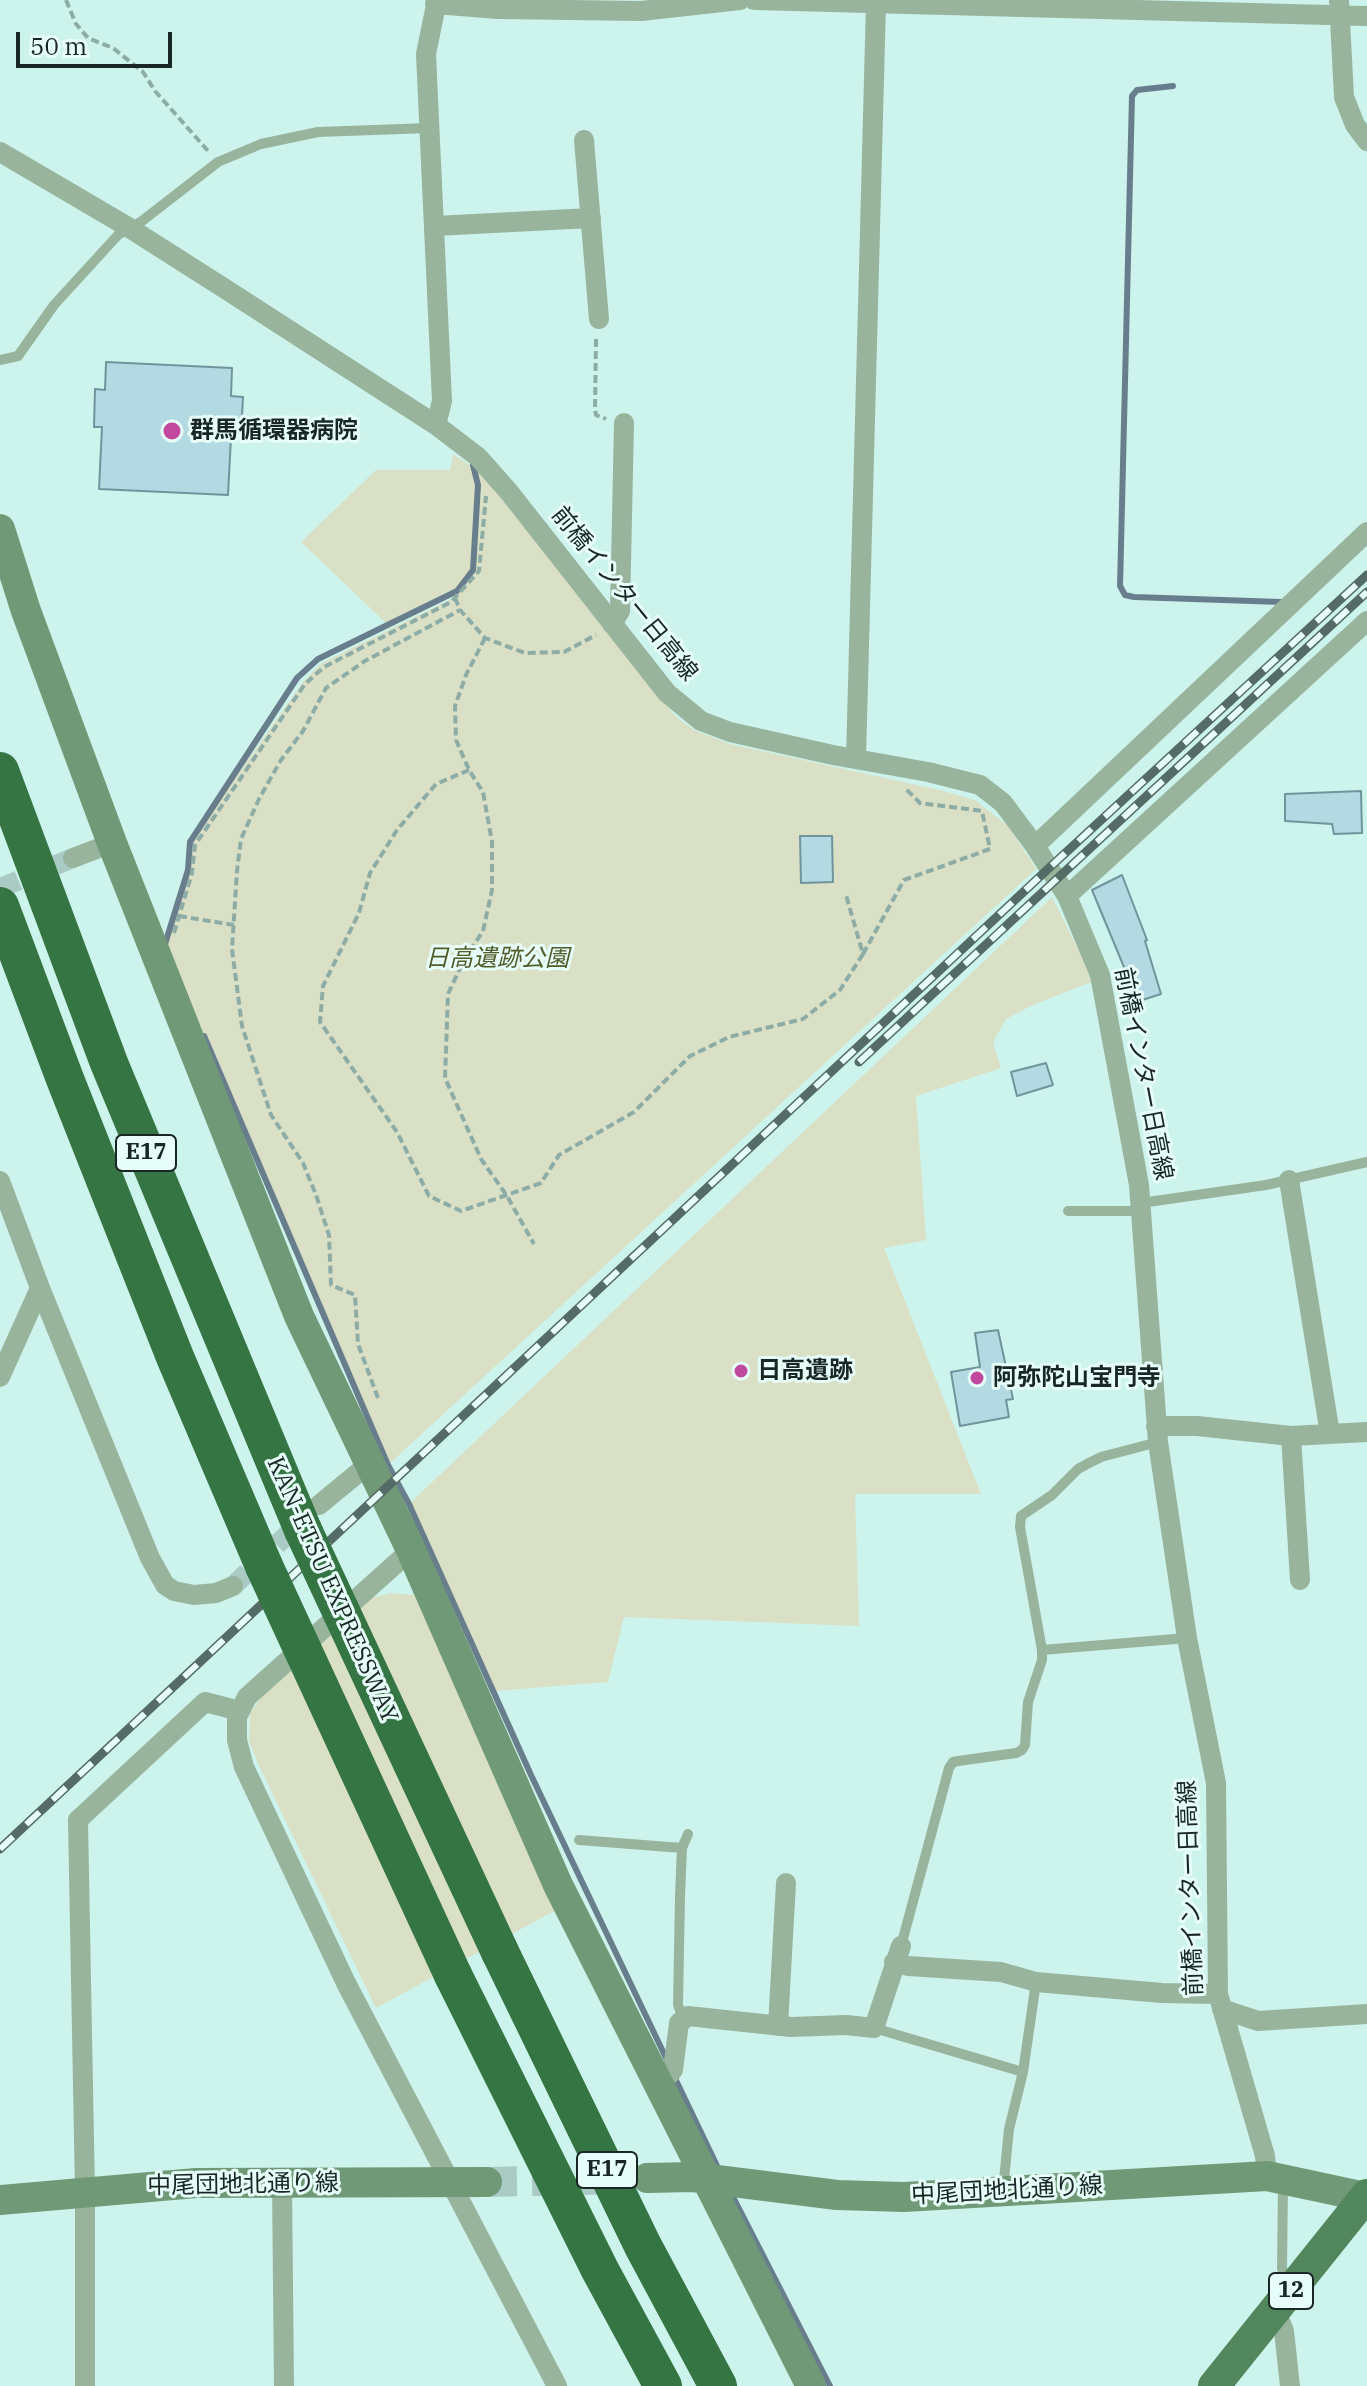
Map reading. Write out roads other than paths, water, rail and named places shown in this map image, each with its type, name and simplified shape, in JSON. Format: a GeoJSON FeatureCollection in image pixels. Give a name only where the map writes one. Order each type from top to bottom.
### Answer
{"type":"FeatureCollection","features":[{"type":"Feature","properties":{"kind":"highway","name":"KAN-ETSU EXPRESSWAY"},"geometry":{"type":"LineString","coordinates":[[0,771],[109,1063],[500,1952],[643,2246],[718,2386]]}},
{"type":"Feature","properties":{"kind":"highway","name":"KAN-ETSU EXPRESSWAY"},"geometry":{"type":"LineString","coordinates":[[0,906],[158,1313],[264,1566],[453,1975],[600,2270],[663,2386]]}},
{"type":"Feature","properties":{"kind":"main road","name":"12"},"geometry":{"type":"LineString","coordinates":[[1214,2386],[1367,2196]]}},
{"type":"Feature","properties":{"kind":"street"},"geometry":{"type":"LineString","coordinates":[[436,425],[442,401],[426,54],[436,2],[498,9],[641,11],[740,0]]}},
{"type":"Feature","properties":{"kind":"street"},"geometry":{"type":"LineString","coordinates":[[754,0],[1339,7],[1367,16]]}},
{"type":"Feature","properties":{"kind":"street"},"geometry":{"type":"LineString","coordinates":[[856,759],[876,3]]}},
{"type":"Feature","properties":{"kind":"street"},"geometry":{"type":"LineString","coordinates":[[1339,7],[1344,97],[1355,125],[1367,141]]}},
{"type":"Feature","properties":{"kind":"street"},"geometry":{"type":"LineString","coordinates":[[584,140],[599,319]]}},
{"type":"Feature","properties":{"kind":"street","name":"前橋インター日高線"},"geometry":{"type":"LineString","coordinates":[[0,152],[128,227],[436,425],[485,465],[519,504],[606,628],[667,693],[701,721],[730,732],[980,785],[1003,803],[1067,896],[1100,975],[1141,1207],[1157,1434],[1187,1638],[1216,1783],[1220,2002],[1265,2156],[1275,2176]]}},
{"type":"Feature","properties":{"kind":"street"},"geometry":{"type":"LineString","coordinates":[[435,226],[591,218]]}},
{"type":"Feature","properties":{"kind":"street"},"geometry":{"type":"LineString","coordinates":[[606,628],[620,611],[624,423]]}},
{"type":"Feature","properties":{"kind":"street"},"geometry":{"type":"LineString","coordinates":[[0,529],[26,611],[112,843],[299,1316],[411,1550],[558,1885],[811,2386]]}},
{"type":"Feature","properties":{"kind":"street"},"geometry":{"type":"LineString","coordinates":[[1035,846],[1367,532]]}},
{"type":"Feature","properties":{"kind":"street"},"geometry":{"type":"LineString","coordinates":[[1067,896],[1367,621]]}},
{"type":"Feature","properties":{"kind":"street"},"geometry":{"type":"LineString","coordinates":[[73,858],[112,843]]}},
{"type":"Feature","properties":{"kind":"street"},"geometry":{"type":"LineString","coordinates":[[1289,1180],[1330,1434]]}},
{"type":"Feature","properties":{"kind":"street"},"geometry":{"type":"LineString","coordinates":[[0,1181],[150,1558],[165,1585],[174,1591],[194,1595],[216,1593],[233,1586]]}},
{"type":"Feature","properties":{"kind":"street"},"geometry":{"type":"LineString","coordinates":[[2,1369],[40,1288]]}},
{"type":"Feature","properties":{"kind":"street"},"geometry":{"type":"LineString","coordinates":[[1157,1434],[1186,1425],[1291,1436],[1367,1432]]}},
{"type":"Feature","properties":{"kind":"street"},"geometry":{"type":"LineString","coordinates":[[1291,1436],[1300,1580]]}},
{"type":"Feature","properties":{"kind":"street"},"geometry":{"type":"LineString","coordinates":[[311,1517],[370,1463]]}},
{"type":"Feature","properties":{"kind":"street"},"geometry":{"type":"LineString","coordinates":[[411,1550],[247,1697],[237,1717],[237,1740],[244,1767],[346,1983],[557,2386]]}},
{"type":"Feature","properties":{"kind":"street"},"geometry":{"type":"LineString","coordinates":[[85,2386],[78,1820],[205,1702],[240,1711]]}},
{"type":"Feature","properties":{"kind":"street"},"geometry":{"type":"LineString","coordinates":[[778,2026],[786,1883]]}},
{"type":"Feature","properties":{"kind":"street"},"geometry":{"type":"LineString","coordinates":[[659,2080],[673,2070],[679,2023],[683,2018],[778,2026],[846,2025],[874,2028],[897,1954]]}},
{"type":"Feature","properties":{"kind":"street"},"geometry":{"type":"LineString","coordinates":[[897,1954],[908,1966],[1001,1972],[1036,1982],[1162,1993],[1220,2002],[1258,2021],[1367,2014]]}},
{"type":"Feature","properties":{"kind":"street","name":"中尾団地北通り線"},"geometry":{"type":"LineString","coordinates":[[647,2178],[677,2176],[873,2197],[947,2196],[1275,2176],[1367,2196]]}},
{"type":"Feature","properties":{"kind":"street"},"geometry":{"type":"LineString","coordinates":[[282,2182],[284,2386]]}},
{"type":"Feature","properties":{"kind":"street","name":"中尾団地北通り線"},"geometry":{"type":"LineString","coordinates":[[0,2200],[196,2183],[487,2182]]}},
{"type":"Feature","properties":{"kind":"street"},"geometry":{"type":"LineString","coordinates":[[1272,2314],[1280,2321],[1284,2331],[1290,2386]]}},
{"type":"Feature","properties":{"kind":"lane"},"geometry":{"type":"LineString","coordinates":[[0,360],[18,356],[54,305],[128,227],[142,221],[218,162],[261,144],[318,132],[429,128]]}},
{"type":"Feature","properties":{"kind":"lane"},"geometry":{"type":"LineString","coordinates":[[1068,1211],[1141,1207],[1289,1180],[1367,1162]]}},
{"type":"Feature","properties":{"kind":"lane"},"geometry":{"type":"LineString","coordinates":[[897,1954],[949,1768],[953,1762],[1022,1750],[1028,1702],[1042,1660],[1042,1650],[1020,1527],[1021,1516],[1052,1495],[1078,1469],[1157,1434]]}},
{"type":"Feature","properties":{"kind":"lane"},"geometry":{"type":"LineString","coordinates":[[1042,1650],[1187,1638]]}},
{"type":"Feature","properties":{"kind":"lane"},"geometry":{"type":"LineString","coordinates":[[683,2018],[678,2005],[682,1848],[688,1834]]}},
{"type":"Feature","properties":{"kind":"lane"},"geometry":{"type":"LineString","coordinates":[[579,1840],[682,1848]]}},
{"type":"Feature","properties":{"kind":"lane"},"geometry":{"type":"LineString","coordinates":[[1003,2192],[1009,2129],[1023,2072],[1036,1982]]}},
{"type":"Feature","properties":{"kind":"lane"},"geometry":{"type":"LineString","coordinates":[[874,2028],[1023,2072]]}},
{"type":"Feature","properties":{"kind":"lane"},"geometry":{"type":"LineString","coordinates":[[1275,2176],[1282,2269],[1295,2285]]}},
{"type":"Feature","properties":{"kind":"waterway"},"geometry":{"type":"LineString","coordinates":[[1173,86],[1137,90],[1132,96],[1120,586],[1125,595],[1134,597],[1281,602]]}},
{"type":"Feature","properties":{"kind":"waterway"},"geometry":{"type":"LineString","coordinates":[[165,944],[188,870],[190,842],[297,678],[318,659],[457,591],[473,570],[478,485],[473,465]]}},
{"type":"Feature","properties":{"kind":"waterway"},"geometry":{"type":"LineString","coordinates":[[204,1036],[388,1465],[409,1504],[531,1775],[667,2060]]}},
{"type":"Feature","properties":{"kind":"waterway"},"geometry":{"type":"LineString","coordinates":[[673,2074],[720,2172]]}},
{"type":"Feature","properties":{"kind":"waterway"},"geometry":{"type":"LineString","coordinates":[[731,2193],[830,2386]]}},
{"type":"Feature","properties":{"kind":"tunnel"},"geometry":{"type":"LineString","coordinates":[[0,888],[73,858]]}},
{"type":"Feature","properties":{"kind":"tunnel"},"geometry":{"type":"LineString","coordinates":[[233,1586],[304,1519]]}},
{"type":"Feature","properties":{"kind":"tunnel"},"geometry":{"type":"LineString","coordinates":[[487,2182],[629,2179]]}},
{"type":"Feature","properties":{"kind":"railway"},"geometry":{"type":"LineString","coordinates":[[0,1849],[1048,869],[1367,575]]}},
{"type":"Feature","properties":{"kind":"railway"},"geometry":{"type":"LineString","coordinates":[[859,1062],[1367,592]]}},
{"type":"Feature","properties":{"kind":"place","name":"群馬循環器病院"},"geometry":{"type":"Point","coordinates":[172,431]}},
{"type":"Feature","properties":{"kind":"place","name":"日高遺跡"},"geometry":{"type":"Point","coordinates":[741,1371]}},
{"type":"Feature","properties":{"kind":"place","name":"阿弥陀山宝門寺"},"geometry":{"type":"Point","coordinates":[977,1378]}},
{"type":"Feature","properties":{"kind":"park label","name":"日高遺跡公園"},"geometry":{"type":"Point","coordinates":[497,959]}}]}
